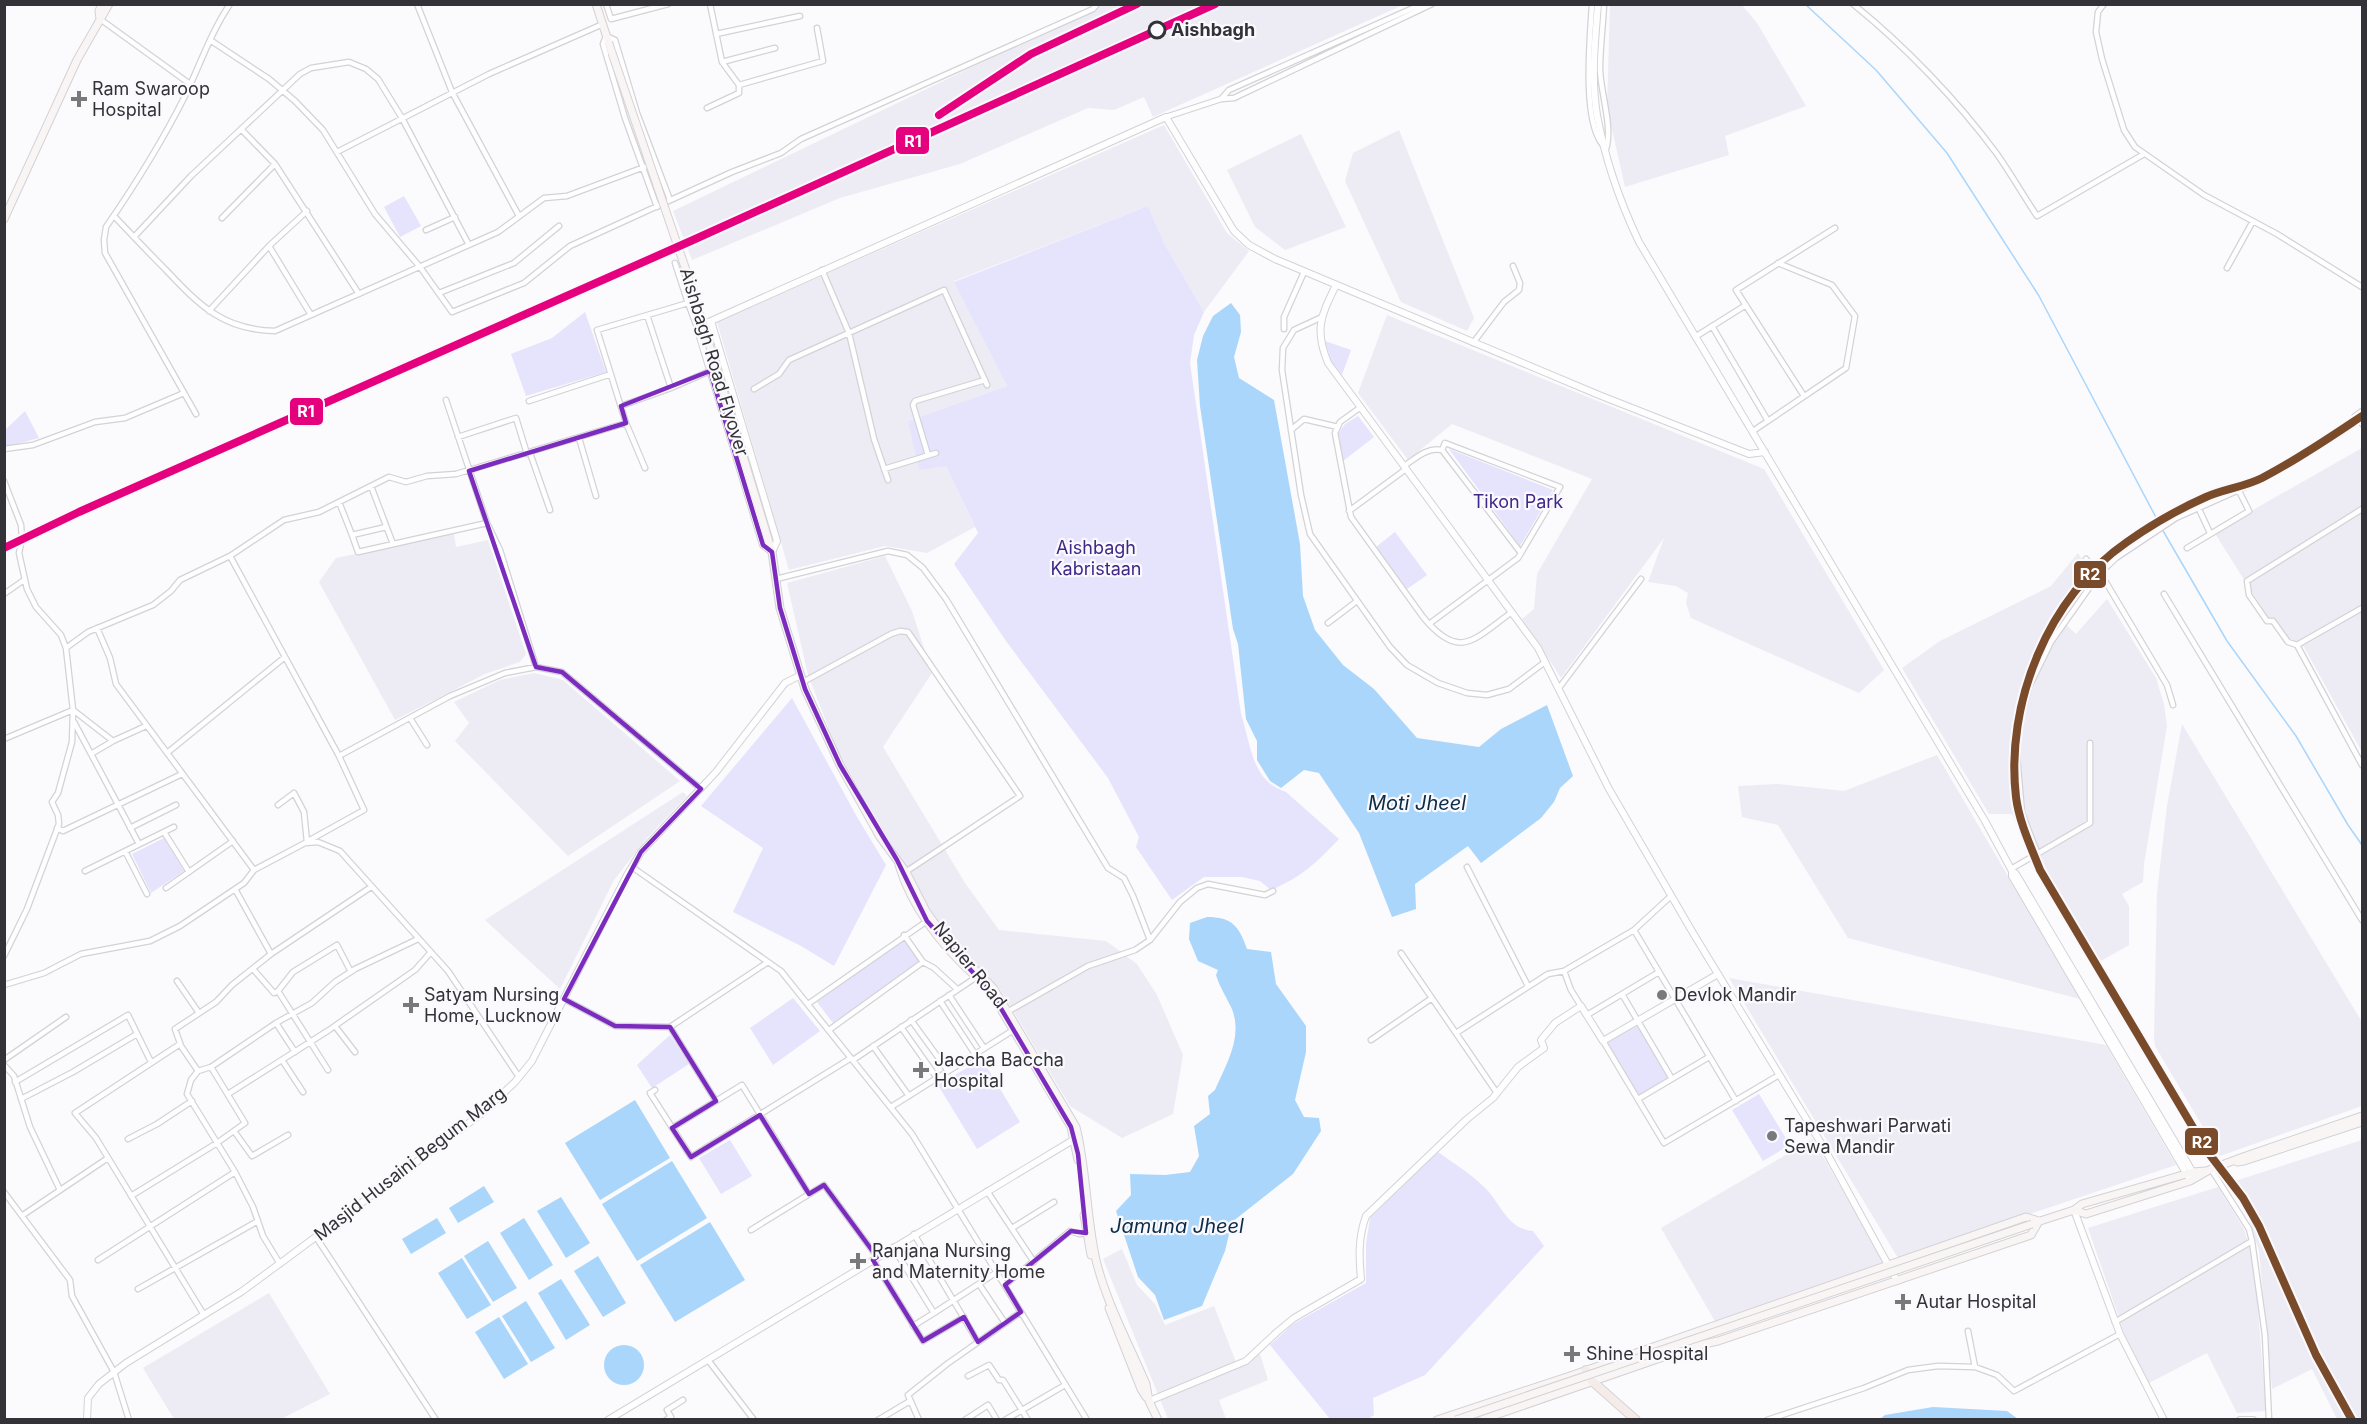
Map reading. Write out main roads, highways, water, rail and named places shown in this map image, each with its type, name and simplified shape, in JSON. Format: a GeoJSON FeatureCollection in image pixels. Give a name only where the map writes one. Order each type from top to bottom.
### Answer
{"type":"FeatureCollection","features":[{"type":"Feature","properties":{"kind":"main road"},"geometry":{"type":"LineString","coordinates":[[100,19],[99,11],[102,4]]}},
{"type":"Feature","properties":{"kind":"main road"},"geometry":{"type":"LineString","coordinates":[[4,219],[77,60],[100,19],[105,15],[109,4]]}},
{"type":"Feature","properties":{"kind":"main road","name":"Aishbagh Road Flyover"},"geometry":{"type":"LineString","coordinates":[[596,4],[688,276],[772,552]]}},
{"type":"Feature","properties":{"kind":"main road","name":"Napier Road"},"geometry":{"type":"LineString","coordinates":[[772,552],[780,608],[802,678],[840,765],[880,837],[897,860],[926,911],[948,942],[978,976],[994,989],[1015,1029],[1071,1119],[1082,1150],[1089,1233],[1103,1283],[1146,1384],[1149,1401],[1158,1419]]}},
{"type":"Feature","properties":{"kind":"main road"},"geometry":{"type":"LineString","coordinates":[[904,873],[927,921],[958,961],[978,976]]}},
{"type":"Feature","properties":{"kind":"main road"},"geometry":{"type":"LineString","coordinates":[[2352,1123],[2362,1116]]}},
{"type":"Feature","properties":{"kind":"main road"},"geometry":{"type":"LineString","coordinates":[[1456,1419],[2074,1210],[2086,1214],[2232,1162],[2352,1123],[2362,1122]]}},
{"type":"Feature","properties":{"kind":"main road"},"geometry":{"type":"LineString","coordinates":[[1437,1419],[1586,1370],[2026,1217],[2035,1223]]}},
{"type":"Feature","properties":{"kind":"main road"},"geometry":{"type":"LineString","coordinates":[[1481,1419],[1897,1281],[2031,1234],[2035,1223]]}},
{"type":"Feature","properties":{"kind":"main road"},"geometry":{"type":"LineString","coordinates":[[1586,1370],[1592,1381],[1636,1419]]}},
{"type":"Feature","properties":{"kind":"water","name":"Moti Jheel"},"geometry":{"type":"Polygon","coordinates":[[[1231,303],[1240,315],[1241,332],[1234,357],[1239,378],[1274,400],[1300,544],[1303,596],[1315,630],[1343,665],[1374,689],[1417,738],[1479,747],[1501,729],[1547,705],[1573,776],[1560,788],[1554,802],[1541,818],[1481,863],[1468,846],[1415,884],[1416,909],[1392,917],[1359,833],[1319,773],[1304,770],[1281,788],[1270,781],[1257,760],[1257,741],[1246,719],[1238,644],[1233,629],[1200,406],[1197,360],[1203,336],[1213,316],[1231,303]]]}},
{"type":"Feature","properties":{"kind":"water","name":"Jamuna Jheel"},"geometry":{"type":"Polygon","coordinates":[[[1207,917],[1216,917],[1233,924],[1241,934],[1247,949],[1271,952],[1276,984],[1306,1026],[1306,1052],[1295,1100],[1304,1117],[1319,1118],[1321,1131],[1293,1174],[1232,1222],[1225,1251],[1202,1306],[1164,1320],[1155,1295],[1138,1277],[1116,1211],[1131,1195],[1130,1174],[1165,1175],[1190,1172],[1199,1156],[1194,1126],[1210,1114],[1208,1096],[1215,1090],[1232,1051],[1236,1030],[1235,1020],[1216,975],[1218,970],[1198,961],[1189,939],[1190,923],[1207,917]]]}},
{"type":"Feature","properties":{"kind":"water"},"geometry":{"type":"Polygon","coordinates":[[[635,1100],[670,1158],[600,1200],[565,1143],[635,1100]]]}},
{"type":"Feature","properties":{"kind":"water"},"geometry":{"type":"Polygon","coordinates":[[[672,1161],[707,1218],[637,1261],[602,1204],[672,1161]]]}},
{"type":"Feature","properties":{"kind":"water"},"geometry":{"type":"Polygon","coordinates":[[[484,1186],[494,1202],[458,1223],[449,1208],[484,1186]]]}},
{"type":"Feature","properties":{"kind":"water"},"geometry":{"type":"Polygon","coordinates":[[[561,1197],[590,1243],[566,1258],[537,1211],[561,1197]]]}},
{"type":"Feature","properties":{"kind":"water"},"geometry":{"type":"Polygon","coordinates":[[[437,1218],[446,1233],[411,1254],[402,1239],[437,1218]]]}},
{"type":"Feature","properties":{"kind":"water"},"geometry":{"type":"Polygon","coordinates":[[[524,1218],[553,1265],[529,1280],[500,1233],[524,1218]]]}},
{"type":"Feature","properties":{"kind":"water"},"geometry":{"type":"Polygon","coordinates":[[[710,1222],[745,1280],[675,1322],[640,1265],[710,1222]]]}},
{"type":"Feature","properties":{"kind":"water"},"geometry":{"type":"Polygon","coordinates":[[[488,1241],[517,1288],[493,1302],[464,1256],[488,1241]]]}},
{"type":"Feature","properties":{"kind":"water"},"geometry":{"type":"Polygon","coordinates":[[[598,1256],[626,1303],[603,1317],[574,1271],[598,1256]]]}},
{"type":"Feature","properties":{"kind":"water"},"geometry":{"type":"Polygon","coordinates":[[[462,1258],[491,1305],[467,1319],[438,1273],[462,1258]]]}},
{"type":"Feature","properties":{"kind":"water"},"geometry":{"type":"Polygon","coordinates":[[[561,1279],[590,1325],[566,1340],[538,1293],[561,1279]]]}},
{"type":"Feature","properties":{"kind":"water"},"geometry":{"type":"Polygon","coordinates":[[[526,1301],[555,1348],[531,1362],[502,1316],[526,1301]]]}},
{"type":"Feature","properties":{"kind":"water"},"geometry":{"type":"Polygon","coordinates":[[[499,1317],[528,1364],[504,1379],[475,1332],[499,1317]]]}},
{"type":"Feature","properties":{"kind":"water"},"geometry":{"type":"Polygon","coordinates":[[[624,1345],[632,1346],[638,1351],[643,1357],[643,1373],[638,1379],[632,1384],[624,1385],[616,1384],[610,1379],[605,1373],[604,1365],[605,1357],[610,1351],[616,1346],[624,1345]]]}},
{"type":"Feature","properties":{"kind":"water"},"geometry":{"type":"Polygon","coordinates":[[[1933,1407],[2007,1411],[2018,1419],[1880,1419],[1885,1415],[1933,1407]]]}},
{"type":"Feature","properties":{"kind":"waterway"},"geometry":{"type":"LineString","coordinates":[[1805,4],[1876,70],[1947,153],[2039,296],[2160,525]]}},
{"type":"Feature","properties":{"kind":"waterway"},"geometry":{"type":"LineString","coordinates":[[2162,529],[2227,641],[2296,736],[2362,845]]}},
{"type":"Feature","properties":{"kind":"railway"},"geometry":{"type":"LineString","coordinates":[[4,548],[79,512],[693,240],[1215,4]]}},
{"type":"Feature","properties":{"kind":"railway"},"geometry":{"type":"LineString","coordinates":[[2352,1420],[2316,1355],[2259,1226],[2243,1198],[2207,1151],[2040,870],[2020,816],[2016,797],[2014,762],[2025,690],[2038,655],[2054,622],[2075,592],[2099,565],[2127,542],[2165,518],[2206,497],[2262,478],[2362,416]]}},
{"type":"Feature","properties":{"kind":"place","name":"Aishbagh"},"geometry":{"type":"Point","coordinates":[1157,30]}},
{"type":"Feature","properties":{"kind":"place","name":"Ram Swaroop Hospital"},"geometry":{"type":"Point","coordinates":[79,99]}},
{"type":"Feature","properties":{"kind":"place","name":"Devlok Mandir"},"geometry":{"type":"Point","coordinates":[1662,995]}},
{"type":"Feature","properties":{"kind":"place","name":"Satyam Nursing Home, Lucknow"},"geometry":{"type":"Point","coordinates":[411,1005]}},
{"type":"Feature","properties":{"kind":"place","name":"Jaccha Baccha Hospital"},"geometry":{"type":"Point","coordinates":[921,1070]}},
{"type":"Feature","properties":{"kind":"place","name":"Tapeshwari Parwati Sewa Mandir"},"geometry":{"type":"Point","coordinates":[1772,1136]}},
{"type":"Feature","properties":{"kind":"place","name":"Ranjana Nursing and Maternity Home"},"geometry":{"type":"Point","coordinates":[858,1261]}},
{"type":"Feature","properties":{"kind":"place","name":"Autar Hospital"},"geometry":{"type":"Point","coordinates":[1903,1302]}},
{"type":"Feature","properties":{"kind":"place","name":"Shine Hospital"},"geometry":{"type":"Point","coordinates":[1572,1354]}},
{"type":"Feature","properties":{"kind":"park label","name":"Tikon Park"},"geometry":{"type":"Point","coordinates":[1518,502]}},
{"type":"Feature","properties":{"kind":"park label","name":"Aishbagh Kabristaan"},"geometry":{"type":"Point","coordinates":[1096,558]}}]}
